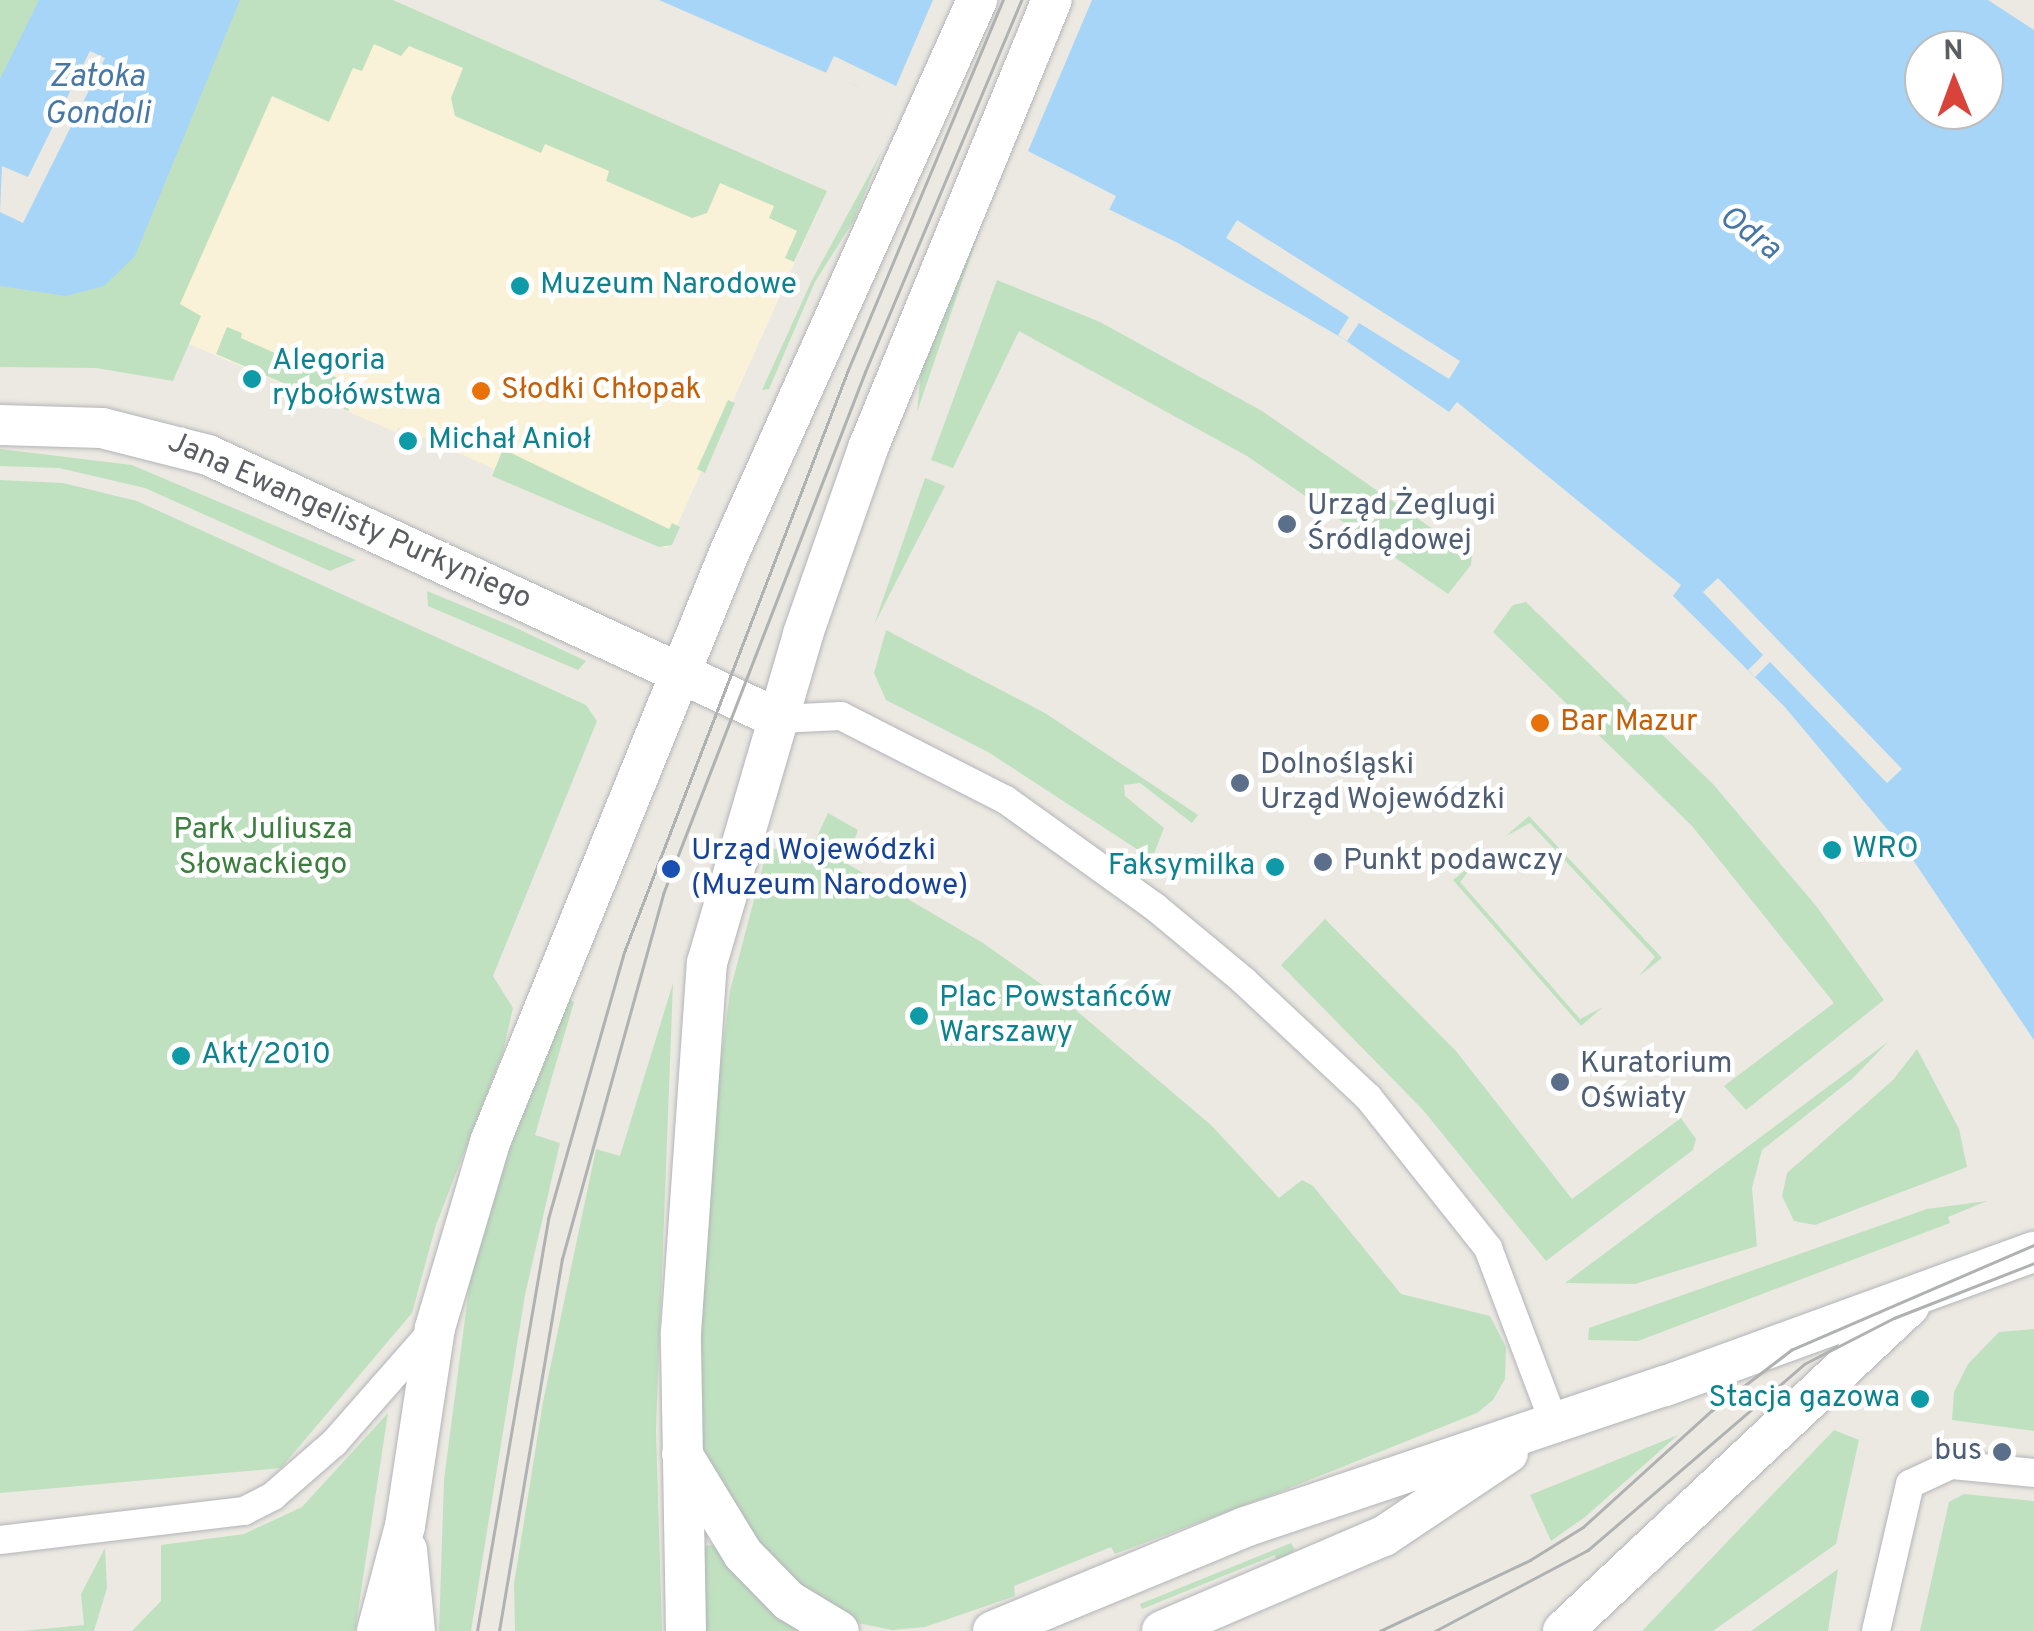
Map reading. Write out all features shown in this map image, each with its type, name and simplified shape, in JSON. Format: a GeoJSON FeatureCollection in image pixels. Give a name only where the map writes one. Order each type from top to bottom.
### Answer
{"type":"FeatureCollection","features":[{"type":"Feature","properties":{"kind":"main road"},"geometry":{"type":"LineString","coordinates":[[376,1631],[405,1526],[436,1328],[490,1142],[730,552],[977,0]]}},
{"type":"Feature","properties":{"kind":"main road"},"geometry":{"type":"LineString","coordinates":[[686,1631],[678,1448],[707,964],[779,719],[887,396],[1052,0]]}},
{"type":"Feature","properties":{"kind":"main road","name":"Jana Ewangelisty Purkyniego"},"geometry":{"type":"LineString","coordinates":[[0,425],[102,428],[166,440],[684,672]]}},
{"type":"Feature","properties":{"kind":"main road"},"geometry":{"type":"LineString","coordinates":[[684,672],[779,719]]}},
{"type":"Feature","properties":{"kind":"main road"},"geometry":{"type":"LineString","coordinates":[[990,1629],[1245,1527],[1919,1297],[2034,1252]]}},
{"type":"Feature","properties":{"kind":"main road"},"geometry":{"type":"LineString","coordinates":[[1563,1631],[1919,1297]]}},
{"type":"Feature","properties":{"kind":"main road"},"geometry":{"type":"LineString","coordinates":[[1163,1631],[1384,1536],[1554,1423]]}},
{"type":"Feature","properties":{"kind":"main road"},"geometry":{"type":"LineString","coordinates":[[678,1448],[743,1554],[789,1601],[839,1631]]}},
{"type":"Feature","properties":{"kind":"main road"},"geometry":{"type":"LineString","coordinates":[[405,1526],[415,1631]]}},
{"type":"Feature","properties":{"kind":"street"},"geometry":{"type":"LineString","coordinates":[[779,719],[840,716],[1006,800],[1155,907],[1368,1097],[1488,1248],[1554,1423]]}},
{"type":"Feature","properties":{"kind":"street"},"geometry":{"type":"LineString","coordinates":[[0,1540],[244,1511],[273,1496],[334,1443],[436,1328]]}},
{"type":"Feature","properties":{"kind":"street"},"geometry":{"type":"LineString","coordinates":[[1876,1631],[1902,1501],[1920,1474],[1950,1465],[2034,1473]]}},
{"type":"Feature","properties":{"kind":"shaded area"},"geometry":{"type":"Polygon","coordinates":[[[393,0],[827,191],[667,548],[492,476],[494,469],[428,439],[398,427],[396,432],[189,344],[201,316],[179,305],[273,95],[287,103],[393,0]]]}},
{"type":"Feature","properties":{"kind":"green space"},"geometry":{"type":"Polygon","coordinates":[[[0,0],[393,0],[827,191],[794,262],[785,258],[797,231],[769,218],[774,206],[720,183],[707,213],[692,218],[606,181],[609,171],[545,144],[541,153],[455,116],[451,98],[463,68],[409,46],[401,56],[374,44],[362,71],[353,68],[329,122],[272,96],[180,304],[201,316],[173,381],[96,368],[0,367],[0,0]]]}},
{"type":"Feature","properties":{"kind":"green space"},"geometry":{"type":"Polygon","coordinates":[[[881,153],[854,220],[815,282],[769,389],[762,390],[812,280],[881,153]]]}},
{"type":"Feature","properties":{"kind":"green space"},"geometry":{"type":"Polygon","coordinates":[[[975,220],[982,223],[917,412],[922,362],[975,220]]]}},
{"type":"Feature","properties":{"kind":"green space"},"geometry":{"type":"Polygon","coordinates":[[[997,280],[1100,322],[1262,411],[1472,556],[1471,565],[1448,594],[1247,456],[1019,331],[953,468],[931,460],[997,280]]]}},
{"type":"Feature","properties":{"kind":"green space"},"geometry":{"type":"Polygon","coordinates":[[[227,327],[242,333],[241,338],[293,361],[295,357],[404,411],[357,391],[348,411],[216,354],[227,327]]]}},
{"type":"Feature","properties":{"kind":"green space"},"geometry":{"type":"Polygon","coordinates":[[[728,400],[735,403],[705,473],[697,469],[728,400]]]}},
{"type":"Feature","properties":{"kind":"green space"},"geometry":{"type":"Polygon","coordinates":[[[0,449],[132,465],[356,560],[330,571],[145,488],[59,468],[0,466],[0,449]]]}},
{"type":"Feature","properties":{"kind":"green space"},"geometry":{"type":"Polygon","coordinates":[[[503,449],[669,529],[672,523],[680,527],[672,545],[659,547],[492,476],[503,449]]]}},
{"type":"Feature","properties":{"kind":"green space"},"geometry":{"type":"Polygon","coordinates":[[[925,478],[945,486],[874,625],[925,478]]]}},
{"type":"Feature","properties":{"kind":"green space","name":"Park Juliusza Słowackiego"},"geometry":{"type":"Polygon","coordinates":[[[0,480],[63,483],[137,501],[586,705],[597,721],[493,976],[513,1008],[503,1052],[436,1225],[412,1313],[281,1468],[0,1493],[0,480]]]}},
{"type":"Feature","properties":{"kind":"green space"},"geometry":{"type":"Polygon","coordinates":[[[427,591],[586,661],[578,670],[428,606],[427,591]]]}},
{"type":"Feature","properties":{"kind":"green space"},"geometry":{"type":"Polygon","coordinates":[[[1526,602],[1713,784],[1817,907],[1884,1000],[1746,1110],[1724,1086],[1834,1003],[1692,826],[1493,632],[1513,605],[1526,602]]]}},
{"type":"Feature","properties":{"kind":"green space"},"geometry":{"type":"Polygon","coordinates":[[[886,630],[1045,713],[1198,815],[1192,823],[1140,783],[1124,785],[1125,796],[1164,828],[1152,859],[988,752],[886,700],[874,673],[886,630]]]}},
{"type":"Feature","properties":{"kind":"green space"},"geometry":{"type":"Polygon","coordinates":[[[828,813],[858,830],[846,863],[983,943],[1065,1001],[1211,1125],[1279,1198],[1302,1180],[1313,1186],[1401,1294],[1490,1316],[1506,1347],[1505,1379],[1493,1400],[1477,1413],[1272,1495],[1115,1554],[1111,1547],[1014,1586],[1015,1596],[925,1627],[892,1630],[858,1623],[817,1602],[767,1561],[702,1454],[698,1357],[717,1089],[730,991],[767,850],[814,843],[828,813]]]}},
{"type":"Feature","properties":{"kind":"green space"},"geometry":{"type":"Polygon","coordinates":[[[1529,816],[1662,958],[1639,976],[1655,957],[1530,823],[1506,836],[1529,816]]]}},
{"type":"Feature","properties":{"kind":"green space"},"geometry":{"type":"Polygon","coordinates":[[[1477,861],[1460,882],[1580,1019],[1603,1007],[1581,1026],[1453,880],[1477,861]]]}},
{"type":"Feature","properties":{"kind":"green space"},"geometry":{"type":"Polygon","coordinates":[[[1325,919],[1456,1051],[1572,1199],[1681,1118],[1696,1139],[1693,1150],[1546,1261],[1423,1110],[1281,965],[1325,919]]]}},
{"type":"Feature","properties":{"kind":"green space"},"geometry":{"type":"Polygon","coordinates":[[[673,983],[656,1430],[662,1631],[515,1631],[514,1584],[543,1402],[596,1149],[620,1156],[673,983]]]}},
{"type":"Feature","properties":{"kind":"green space"},"geometry":{"type":"Polygon","coordinates":[[[568,999],[574,1002],[535,1135],[560,1143],[525,1295],[471,1631],[439,1631],[444,1480],[470,1280],[510,1148],[568,999]]]}},
{"type":"Feature","properties":{"kind":"green space"},"geometry":{"type":"Polygon","coordinates":[[[1889,1041],[1852,1079],[1762,1150],[1752,1188],[1757,1246],[1635,1284],[1565,1283],[1889,1041]]]}},
{"type":"Feature","properties":{"kind":"green space"},"geometry":{"type":"Polygon","coordinates":[[[1917,1049],[1959,1129],[1967,1167],[1815,1225],[1794,1221],[1782,1196],[1787,1173],[1893,1080],[1917,1049]]]}},
{"type":"Feature","properties":{"kind":"green space"},"geometry":{"type":"Polygon","coordinates":[[[1987,1201],[1948,1217],[1950,1223],[1638,1341],[1588,1340],[1589,1328],[1927,1209],[1987,1201]]]}},
{"type":"Feature","properties":{"kind":"green space"},"geometry":{"type":"Polygon","coordinates":[[[2034,1329],[2034,1431],[1952,1420],[1954,1392],[1968,1364],[1999,1332],[2034,1329]]]}},
{"type":"Feature","properties":{"kind":"green space"},"geometry":{"type":"Polygon","coordinates":[[[388,1413],[355,1631],[132,1631],[161,1601],[161,1545],[244,1534],[302,1507],[388,1413]]]}},
{"type":"Feature","properties":{"kind":"green space"},"geometry":{"type":"Polygon","coordinates":[[[1834,1430],[1859,1440],[1836,1544],[1713,1631],[1642,1631],[1834,1430]]]}},
{"type":"Feature","properties":{"kind":"green space"},"geometry":{"type":"Polygon","coordinates":[[[1678,1435],[1585,1517],[1551,1541],[1530,1495],[1678,1435]]]}},
{"type":"Feature","properties":{"kind":"green space"},"geometry":{"type":"Polygon","coordinates":[[[1964,1494],[2034,1501],[2034,1631],[1920,1631],[1949,1502],[1964,1494]]]}},
{"type":"Feature","properties":{"kind":"green space"},"geometry":{"type":"Polygon","coordinates":[[[1291,1543],[1295,1550],[1277,1561],[1275,1555],[1142,1609],[1140,1604],[1291,1543]]]}},
{"type":"Feature","properties":{"kind":"green space"},"geometry":{"type":"Polygon","coordinates":[[[711,1545],[811,1631],[705,1631],[704,1546],[711,1545]]]}},
{"type":"Feature","properties":{"kind":"green space"},"geometry":{"type":"Polygon","coordinates":[[[105,1548],[107,1588],[94,1631],[21,1631],[84,1625],[81,1594],[105,1548]]]}},
{"type":"Feature","properties":{"kind":"green space"},"geometry":{"type":"Polygon","coordinates":[[[1838,1569],[1828,1631],[1751,1631],[1838,1569]]]}},
{"type":"Feature","properties":{"kind":"water","name":"Zatoka Gondoli"},"geometry":{"type":"Polygon","coordinates":[[[39,0],[240,0],[135,256],[104,286],[66,296],[0,286],[0,79],[39,0]]]}},
{"type":"Feature","properties":{"kind":"water","name":"Odra"},"geometry":{"type":"Polygon","coordinates":[[[659,0],[1988,0],[2034,30],[2034,1040],[1913,860],[1784,706],[1673,596],[1681,585],[1457,402],[1449,412],[1342,338],[1178,243],[852,84],[659,0]]]}},
{"type":"Feature","properties":{"kind":"pier"},"geometry":{"type":"Polygon","coordinates":[[[933,0],[1092,0],[1028,151],[1116,196],[1107,214],[852,84],[823,79],[834,56],[896,86],[933,0]]]}},
{"type":"Feature","properties":{"kind":"pier"},"geometry":{"type":"Polygon","coordinates":[[[90,51],[105,58],[23,223],[0,212],[2,166],[28,177],[90,51]]]}},
{"type":"Feature","properties":{"kind":"pier"},"geometry":{"type":"Polygon","coordinates":[[[1237,220],[1460,361],[1449,379],[1359,323],[1347,341],[1338,335],[1349,317],[1226,238],[1237,220]]]}},
{"type":"Feature","properties":{"kind":"pier"},"geometry":{"type":"Polygon","coordinates":[[[1718,578],[1902,769],[1887,783],[1770,662],[1755,677],[1748,670],[1763,655],[1703,592],[1718,578]]]}},
{"type":"Feature","properties":{"kind":"tram line"},"geometry":{"type":"LineString","coordinates":[[477,1631],[548,1219],[623,955],[848,370],[1003,0]]}},
{"type":"Feature","properties":{"kind":"tram line"},"geometry":{"type":"LineString","coordinates":[[499,1631],[562,1259],[663,894],[865,372],[1021,0]]}},
{"type":"Feature","properties":{"kind":"tram line"},"geometry":{"type":"LineString","coordinates":[[1380,1631],[1530,1560],[1583,1527],[1711,1411],[1791,1350],[2034,1245]]}},
{"type":"Feature","properties":{"kind":"tram line"},"geometry":{"type":"LineString","coordinates":[[1435,1631],[1588,1550],[1804,1364],[1894,1318],[2034,1263]]}},
{"type":"Feature","properties":{"kind":"place","name":"Muzeum Narodowe"},"geometry":{"type":"Point","coordinates":[520,286]}},
{"type":"Feature","properties":{"kind":"place","name":"Alegoria rybołówstwa"},"geometry":{"type":"Point","coordinates":[252,379]}},
{"type":"Feature","properties":{"kind":"place","name":"Słodki Chłopak"},"geometry":{"type":"Point","coordinates":[481,391]}},
{"type":"Feature","properties":{"kind":"place","name":"Michał Anioł"},"geometry":{"type":"Point","coordinates":[408,441]}},
{"type":"Feature","properties":{"kind":"place","name":"Urząd Żeglugi Śródlądowej"},"geometry":{"type":"Point","coordinates":[1287,524]}},
{"type":"Feature","properties":{"kind":"place","name":"Bar Mazur"},"geometry":{"type":"Point","coordinates":[1540,723]}},
{"type":"Feature","properties":{"kind":"place","name":"Dolnośląski Urząd Wojewódzki"},"geometry":{"type":"Point","coordinates":[1240,783]}},
{"type":"Feature","properties":{"kind":"place","name":"WRO"},"geometry":{"type":"Point","coordinates":[1832,850]}},
{"type":"Feature","properties":{"kind":"place","name":"Punkt podawczy"},"geometry":{"type":"Point","coordinates":[1323,862]}},
{"type":"Feature","properties":{"kind":"place","name":"Faksymilka"},"geometry":{"type":"Point","coordinates":[1275,867]}},
{"type":"Feature","properties":{"kind":"place","name":"Urząd Wojewódzki (Muzeum Narodowe)"},"geometry":{"type":"Point","coordinates":[671,869]}},
{"type":"Feature","properties":{"kind":"place","name":"Plac Powstańców Warszawy"},"geometry":{"type":"Point","coordinates":[919,1016]}},
{"type":"Feature","properties":{"kind":"place","name":"Akt/2010"},"geometry":{"type":"Point","coordinates":[181,1056]}},
{"type":"Feature","properties":{"kind":"place","name":"Kuratorium Oświaty"},"geometry":{"type":"Point","coordinates":[1560,1082]}},
{"type":"Feature","properties":{"kind":"place","name":"Stacja gazowa"},"geometry":{"type":"Point","coordinates":[1920,1399]}},
{"type":"Feature","properties":{"kind":"place","name":"bus"},"geometry":{"type":"Point","coordinates":[2002,1452]}}]}
